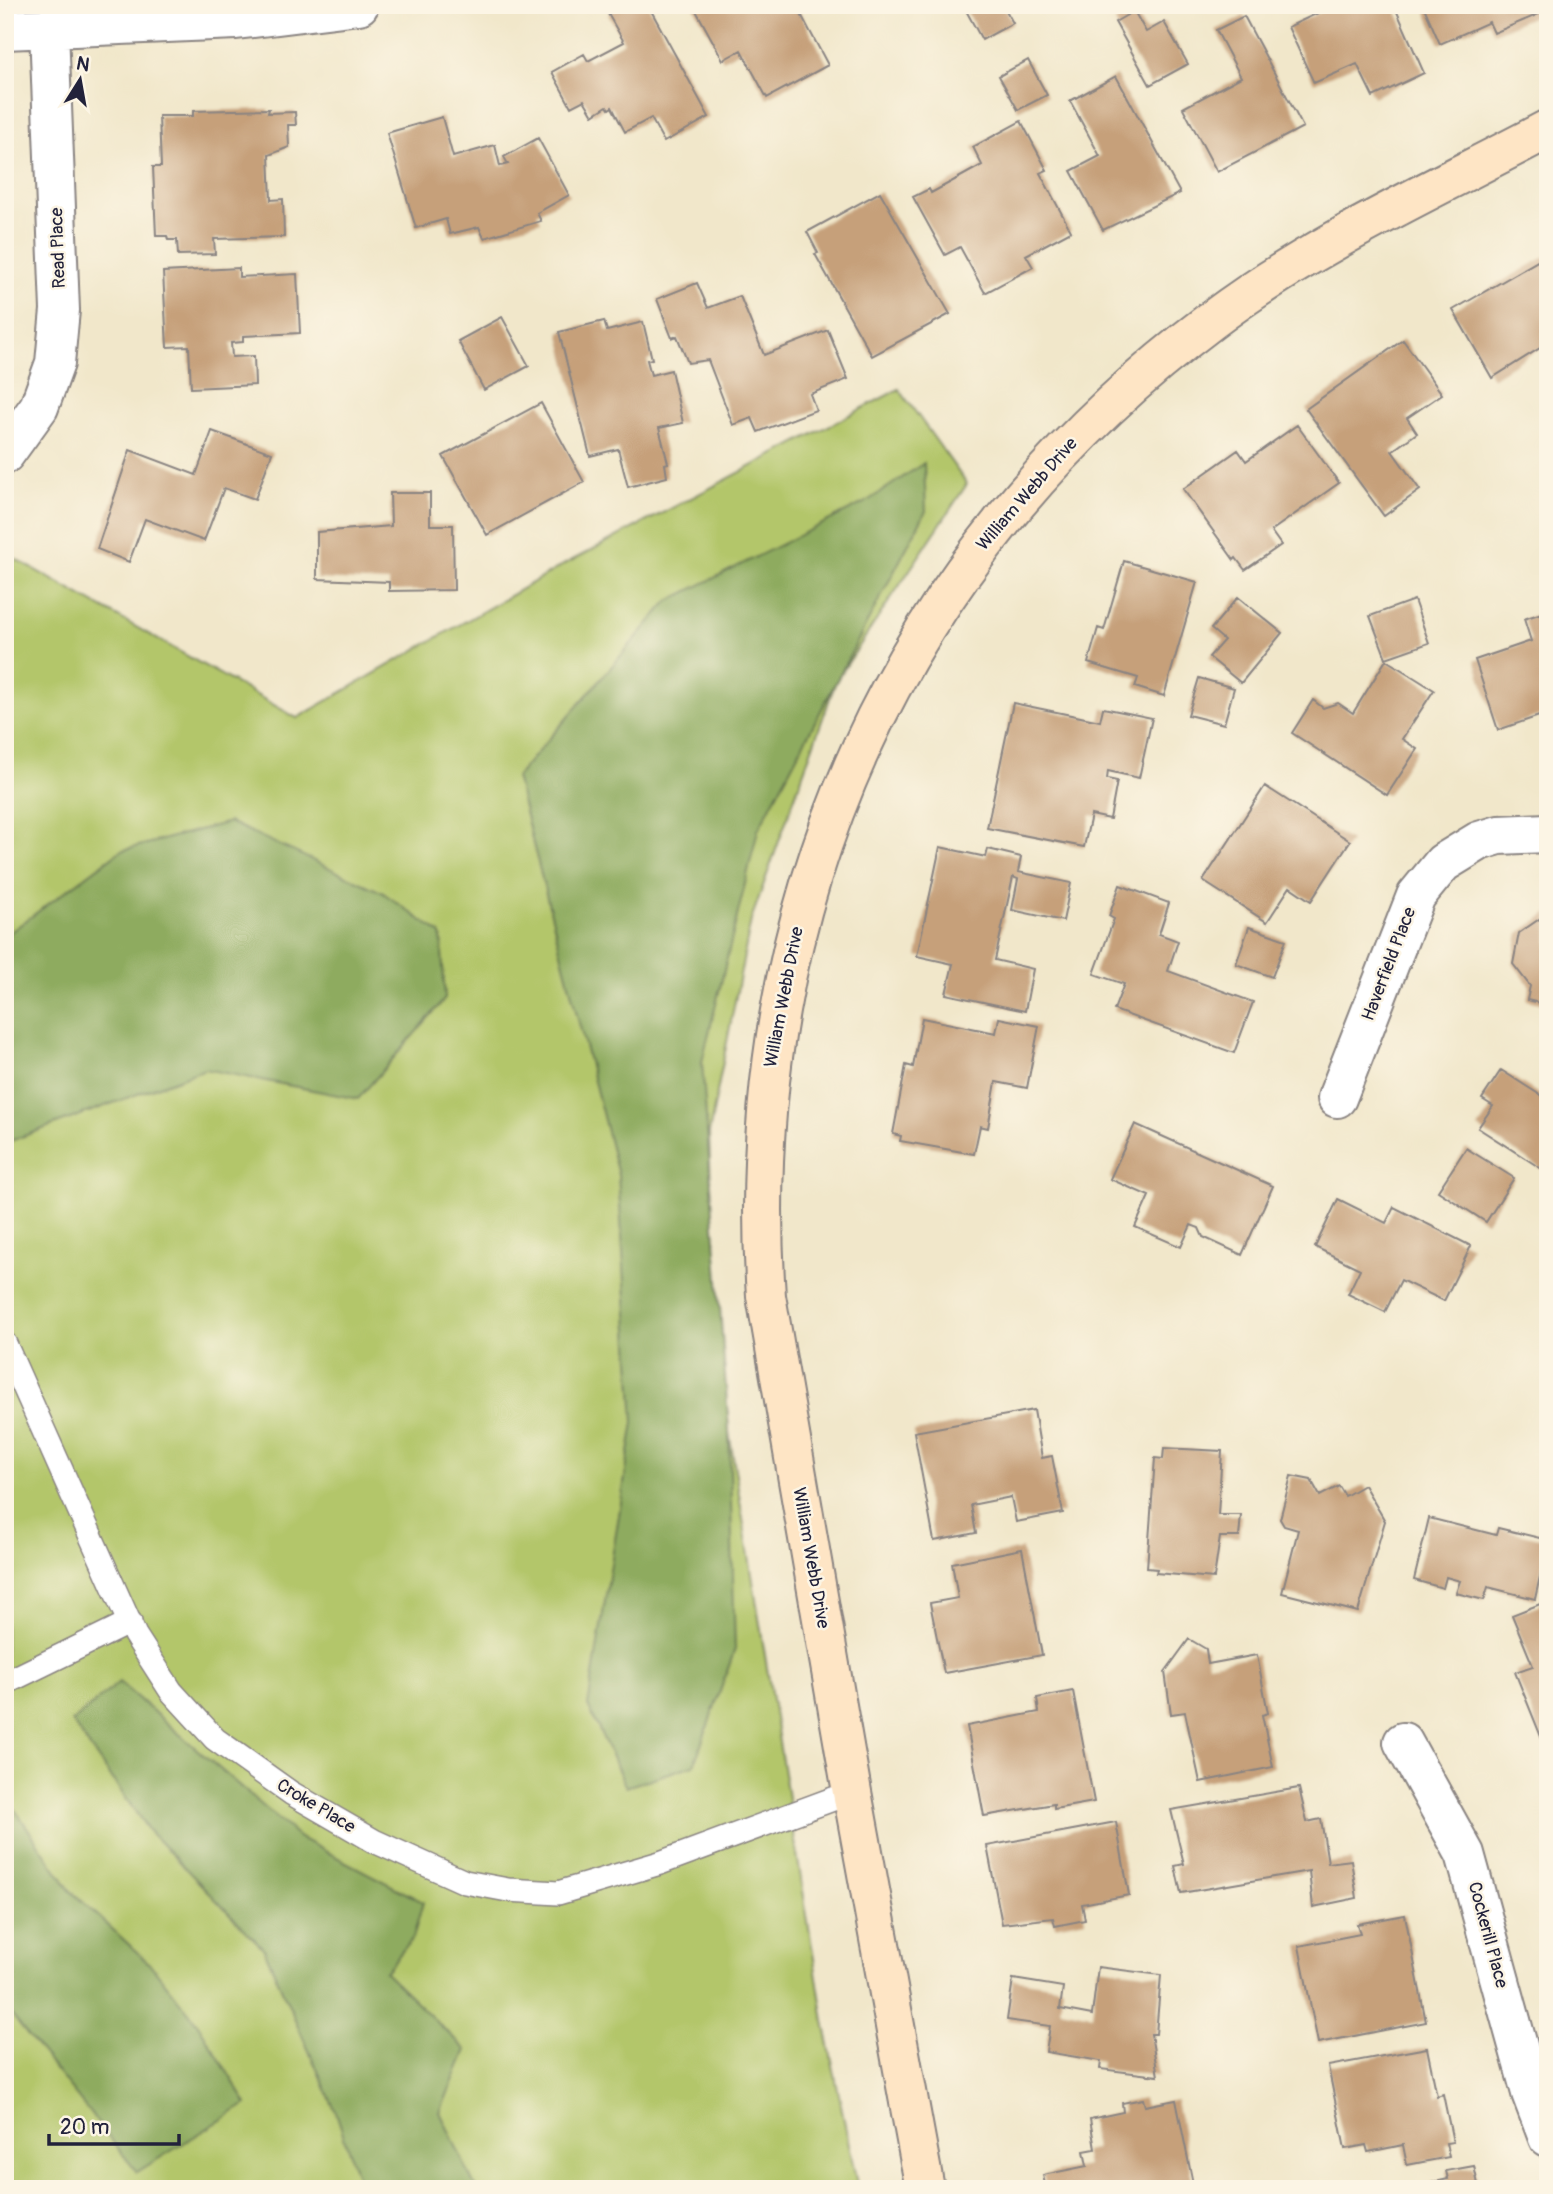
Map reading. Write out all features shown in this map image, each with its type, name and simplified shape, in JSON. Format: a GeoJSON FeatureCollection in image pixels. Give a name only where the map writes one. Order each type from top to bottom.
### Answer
{"type":"FeatureCollection","features":[{"type":"Feature","properties":{"kind":"main road","name":"William Webb Drive"},"geometry":{"type":"LineString","coordinates":[[925,2189],[852,1792],[766,1296],[763,1255],[765,1109],[772,1049],[787,966],[805,896],[828,828],[870,728],[922,633],[961,573],[1005,515],[1061,452],[1104,409],[1215,317],[1327,247],[1548,129]]}},
{"type":"Feature","properties":{"kind":"street"},"geometry":{"type":"LineString","coordinates":[[5,30],[236,20],[359,5]]}},
{"type":"Feature","properties":{"kind":"street","name":"Read Place"},"geometry":{"type":"LineString","coordinates":[[5,454],[39,407],[55,363],[60,310],[49,29]]}},
{"type":"Feature","properties":{"kind":"street","name":"Haverfield Place"},"geometry":{"type":"LineString","coordinates":[[1337,1098],[1416,896],[1443,863],[1479,841],[1499,835],[1548,833]]}},
{"type":"Feature","properties":{"kind":"street","name":"Cockerill Place"},"geometry":{"type":"LineString","coordinates":[[1403,1742],[1465,1854],[1531,2093],[1548,2138]]}},
{"type":"Feature","properties":{"kind":"lane","name":"Croke Place"},"geometry":{"type":"LineString","coordinates":[[5,1344],[130,1622],[171,1691],[215,1739],[291,1793],[374,1841],[464,1882],[508,1890],[558,1893],[660,1863],[852,1792]]}},
{"type":"Feature","properties":{"kind":"lane"},"geometry":{"type":"LineString","coordinates":[[5,1684],[130,1622]]}},
{"type":"Feature","properties":{"kind":"green space"},"geometry":{"type":"Polygon","coordinates":[[[899,389],[967,484],[836,681],[751,920],[709,1133],[717,1358],[824,2021],[858,2189],[5,2189],[5,553],[297,718],[567,563],[899,389]]]}},
{"type":"Feature","properties":{"kind":"green space"},"geometry":{"type":"Polygon","coordinates":[[[924,463],[926,511],[758,830],[702,1062],[729,1430],[735,1649],[694,1765],[626,1787],[588,1706],[634,1422],[618,1175],[516,777],[668,601],[866,502],[924,463]]]}},
{"type":"Feature","properties":{"kind":"green space"},"geometry":{"type":"Polygon","coordinates":[[[229,822],[382,892],[441,934],[445,999],[358,1099],[205,1069],[5,1143],[5,936],[120,851],[229,822]]]}},
{"type":"Feature","properties":{"kind":"green space"},"geometry":{"type":"Polygon","coordinates":[[[119,1682],[300,1838],[423,1902],[413,1938],[385,1972],[466,2050],[440,2112],[476,2189],[361,2189],[336,2112],[264,1949],[149,1831],[72,1722],[119,1682]]]}},
{"type":"Feature","properties":{"kind":"green space"},"geometry":{"type":"Polygon","coordinates":[[[14,1808],[70,1890],[150,1964],[198,2024],[247,2104],[137,2172],[5,2007],[5,1811],[14,1808]]]}},
{"type":"Feature","properties":{"kind":"building"},"geometry":{"type":"Polygon","coordinates":[[[624,5],[648,5],[709,117],[664,142],[651,118],[625,132],[612,107],[609,109],[607,106],[593,115],[584,100],[571,107],[552,72],[584,54],[588,61],[624,42],[608,14],[624,5]]]}},
{"type":"Feature","properties":{"kind":"building"},"geometry":{"type":"Polygon","coordinates":[[[693,5],[796,5],[828,65],[767,98],[741,50],[723,60],[693,5]]]}},
{"type":"Feature","properties":{"kind":"building"},"geometry":{"type":"Polygon","coordinates":[[[963,5],[1003,5],[1013,23],[982,40],[963,5]]]}},
{"type":"Feature","properties":{"kind":"building"},"geometry":{"type":"Polygon","coordinates":[[[1335,5],[1394,5],[1424,73],[1373,97],[1357,64],[1314,83],[1288,27],[1335,5]]]}},
{"type":"Feature","properties":{"kind":"building"},"geometry":{"type":"Polygon","coordinates":[[[1423,5],[1536,5],[1539,14],[1494,33],[1489,22],[1440,44],[1423,5]]]}},
{"type":"Feature","properties":{"kind":"building"},"geometry":{"type":"Polygon","coordinates":[[[1134,11],[1146,32],[1164,22],[1188,64],[1150,85],[1115,22],[1134,11]]]}},
{"type":"Feature","properties":{"kind":"building"},"geometry":{"type":"Polygon","coordinates":[[[1244,16],[1303,127],[1217,172],[1183,108],[1241,77],[1216,30],[1244,16]]]}},
{"type":"Feature","properties":{"kind":"building"},"geometry":{"type":"Polygon","coordinates":[[[1028,60],[1047,95],[1018,110],[999,76],[1028,60]]]}},
{"type":"Feature","properties":{"kind":"building"},"geometry":{"type":"Polygon","coordinates":[[[1116,76],[1180,193],[1103,230],[1071,171],[1100,156],[1070,101],[1116,76]]]}},
{"type":"Feature","properties":{"kind":"building"},"geometry":{"type":"Polygon","coordinates":[[[269,109],[268,113],[295,112],[296,125],[288,125],[289,147],[269,155],[271,200],[283,199],[284,237],[214,239],[215,254],[178,255],[177,240],[156,236],[153,167],[161,167],[159,116],[193,116],[193,111],[269,109]]]}},
{"type":"Feature","properties":{"kind":"building"},"geometry":{"type":"Polygon","coordinates":[[[442,117],[453,157],[495,145],[500,166],[508,164],[504,157],[538,138],[569,195],[537,213],[541,221],[484,238],[479,227],[450,234],[446,219],[416,228],[387,133],[442,117]]]}},
{"type":"Feature","properties":{"kind":"building"},"geometry":{"type":"Polygon","coordinates":[[[1021,121],[1047,170],[1040,173],[1071,231],[1026,255],[1033,267],[985,293],[960,247],[945,255],[913,197],[929,189],[931,193],[982,165],[973,147],[1021,121]]]}},
{"type":"Feature","properties":{"kind":"building"},"geometry":{"type":"Polygon","coordinates":[[[880,192],[950,314],[872,356],[815,254],[818,253],[807,232],[880,192]]]}},
{"type":"Feature","properties":{"kind":"building"},"geometry":{"type":"Polygon","coordinates":[[[1548,255],[1548,343],[1492,378],[1453,310],[1548,255]]]}},
{"type":"Feature","properties":{"kind":"building"},"geometry":{"type":"Polygon","coordinates":[[[239,268],[239,277],[297,274],[300,333],[243,336],[243,342],[231,343],[232,357],[254,356],[255,385],[191,388],[189,346],[167,347],[163,272],[239,268]]]}},
{"type":"Feature","properties":{"kind":"building"},"geometry":{"type":"Polygon","coordinates":[[[697,283],[708,308],[740,296],[764,355],[828,330],[848,379],[810,394],[816,410],[758,432],[752,418],[733,425],[708,360],[688,363],[677,336],[672,338],[657,299],[697,283]]]}},
{"type":"Feature","properties":{"kind":"building"},"geometry":{"type":"Polygon","coordinates":[[[502,317],[529,366],[484,390],[458,341],[502,317]]]}},
{"type":"Feature","properties":{"kind":"building"},"geometry":{"type":"Polygon","coordinates":[[[604,321],[607,331],[643,322],[652,359],[647,360],[651,375],[671,370],[683,423],[659,428],[668,463],[665,464],[667,477],[628,487],[618,449],[590,456],[559,332],[604,321]]]}},
{"type":"Feature","properties":{"kind":"building"},"geometry":{"type":"Polygon","coordinates":[[[1403,340],[1442,394],[1407,418],[1417,433],[1392,451],[1420,490],[1384,516],[1306,409],[1403,340]]]}},
{"type":"Feature","properties":{"kind":"building"},"geometry":{"type":"Polygon","coordinates":[[[541,403],[584,482],[487,535],[443,456],[541,403]]]}},
{"type":"Feature","properties":{"kind":"building"},"geometry":{"type":"Polygon","coordinates":[[[1297,425],[1339,483],[1271,531],[1281,545],[1245,570],[1236,558],[1234,560],[1183,489],[1238,450],[1246,461],[1297,425]]]}},
{"type":"Feature","properties":{"kind":"building"},"geometry":{"type":"Polygon","coordinates":[[[212,431],[272,453],[255,499],[224,488],[204,541],[145,519],[129,562],[97,549],[130,450],[196,475],[212,431]]]}},
{"type":"Feature","properties":{"kind":"building"},"geometry":{"type":"Polygon","coordinates":[[[390,493],[430,493],[430,525],[453,525],[454,590],[389,591],[389,582],[317,579],[317,532],[391,526],[390,493]]]}},
{"type":"Feature","properties":{"kind":"building"},"geometry":{"type":"Polygon","coordinates":[[[1124,561],[1197,582],[1164,696],[1135,687],[1138,678],[1088,663],[1098,628],[1104,630],[1124,561]]]}},
{"type":"Feature","properties":{"kind":"building"},"geometry":{"type":"Polygon","coordinates":[[[1238,597],[1282,633],[1241,683],[1209,657],[1224,640],[1211,629],[1238,597]]]}},
{"type":"Feature","properties":{"kind":"building"},"geometry":{"type":"Polygon","coordinates":[[[1414,600],[1429,643],[1386,658],[1370,616],[1414,600]]]}},
{"type":"Feature","properties":{"kind":"building"},"geometry":{"type":"Polygon","coordinates":[[[1548,611],[1548,713],[1498,730],[1475,660],[1531,641],[1524,619],[1548,611]]]}},
{"type":"Feature","properties":{"kind":"building"},"geometry":{"type":"Polygon","coordinates":[[[1386,660],[1434,690],[1402,739],[1417,749],[1387,795],[1292,733],[1313,700],[1323,708],[1338,703],[1353,713],[1386,660]]]}},
{"type":"Feature","properties":{"kind":"building"},"geometry":{"type":"Polygon","coordinates":[[[1199,678],[1234,688],[1224,724],[1188,715],[1199,678]]]}},
{"type":"Feature","properties":{"kind":"building"},"geometry":{"type":"Polygon","coordinates":[[[1013,703],[1100,721],[1103,708],[1152,718],[1139,778],[1108,771],[1107,779],[1117,781],[1110,819],[1091,815],[1084,847],[987,828],[1013,703]]]}},
{"type":"Feature","properties":{"kind":"building"},"geometry":{"type":"Polygon","coordinates":[[[1265,786],[1350,841],[1311,901],[1290,887],[1267,922],[1203,881],[1265,786]]]}},
{"type":"Feature","properties":{"kind":"building"},"geometry":{"type":"Polygon","coordinates":[[[940,847],[986,857],[988,849],[1021,857],[1018,872],[1071,883],[1063,921],[1012,910],[1018,879],[1013,877],[995,960],[1033,969],[1025,1011],[946,994],[953,964],[917,956],[940,847]]]}},
{"type":"Feature","properties":{"kind":"building"},"geometry":{"type":"Polygon","coordinates":[[[1120,885],[1169,903],[1159,934],[1178,941],[1168,971],[1253,1002],[1234,1053],[1114,1010],[1124,984],[1094,974],[1114,919],[1109,916],[1120,885]]]}},
{"type":"Feature","properties":{"kind":"building"},"geometry":{"type":"Polygon","coordinates":[[[1548,913],[1548,1005],[1527,1000],[1530,986],[1513,964],[1519,933],[1548,913]]]}},
{"type":"Feature","properties":{"kind":"building"},"geometry":{"type":"Polygon","coordinates":[[[1249,927],[1286,940],[1272,977],[1236,964],[1249,927]]]}},
{"type":"Feature","properties":{"kind":"building"},"geometry":{"type":"Polygon","coordinates":[[[922,1018],[996,1033],[999,1018],[1039,1026],[1027,1088],[996,1082],[988,1128],[980,1126],[974,1154],[900,1141],[901,1136],[893,1134],[906,1065],[913,1067],[922,1018]]]}},
{"type":"Feature","properties":{"kind":"building"},"geometry":{"type":"Polygon","coordinates":[[[1501,1070],[1548,1100],[1548,1173],[1478,1128],[1493,1106],[1482,1099],[1501,1070]]]}},
{"type":"Feature","properties":{"kind":"building"},"geometry":{"type":"Polygon","coordinates":[[[1135,1124],[1273,1186],[1242,1255],[1203,1237],[1199,1228],[1191,1225],[1181,1247],[1135,1227],[1149,1196],[1110,1179],[1135,1124]]]}},
{"type":"Feature","properties":{"kind":"building"},"geometry":{"type":"Polygon","coordinates":[[[1466,1148],[1514,1178],[1486,1222],[1438,1191],[1466,1148]]]}},
{"type":"Feature","properties":{"kind":"building"},"geometry":{"type":"Polygon","coordinates":[[[1338,1199],[1386,1223],[1394,1207],[1471,1246],[1444,1301],[1401,1280],[1385,1312],[1348,1294],[1360,1269],[1315,1247],[1338,1199]]]}},
{"type":"Feature","properties":{"kind":"building"},"geometry":{"type":"Polygon","coordinates":[[[1034,1410],[1042,1458],[1052,1456],[1063,1513],[1016,1522],[1011,1497],[971,1505],[976,1533],[934,1541],[914,1432],[1034,1410]]]}},
{"type":"Feature","properties":{"kind":"building"},"geometry":{"type":"Polygon","coordinates":[[[1164,1448],[1222,1451],[1218,1515],[1241,1515],[1239,1537],[1220,1537],[1214,1578],[1156,1573],[1157,1569],[1147,1568],[1155,1458],[1163,1459],[1164,1448]]]}},
{"type":"Feature","properties":{"kind":"building"},"geometry":{"type":"Polygon","coordinates":[[[1291,1476],[1311,1480],[1320,1496],[1339,1486],[1345,1496],[1364,1485],[1385,1521],[1358,1612],[1282,1593],[1298,1530],[1284,1526],[1280,1519],[1291,1476]]]}},
{"type":"Feature","properties":{"kind":"building"},"geometry":{"type":"Polygon","coordinates":[[[1429,1518],[1496,1535],[1498,1528],[1548,1540],[1535,1599],[1488,1587],[1484,1600],[1456,1593],[1460,1581],[1446,1577],[1443,1588],[1414,1580],[1429,1518]]]}},
{"type":"Feature","properties":{"kind":"building"},"geometry":{"type":"Polygon","coordinates":[[[1022,1549],[1042,1655],[944,1673],[930,1603],[958,1598],[952,1563],[1022,1549]]]}},
{"type":"Feature","properties":{"kind":"building"},"geometry":{"type":"Polygon","coordinates":[[[1548,1601],[1548,1754],[1515,1672],[1533,1666],[1512,1615],[1548,1601]]]}},
{"type":"Feature","properties":{"kind":"building"},"geometry":{"type":"Polygon","coordinates":[[[1189,1639],[1206,1649],[1208,1664],[1257,1655],[1268,1713],[1262,1715],[1273,1767],[1200,1782],[1185,1712],[1171,1714],[1165,1672],[1189,1639]]]}},
{"type":"Feature","properties":{"kind":"building"},"geometry":{"type":"Polygon","coordinates":[[[1073,1691],[1094,1802],[1054,1809],[1054,1804],[984,1816],[967,1726],[1039,1712],[1037,1698],[1073,1691]]]}},
{"type":"Feature","properties":{"kind":"building"},"geometry":{"type":"Polygon","coordinates":[[[1299,1788],[1307,1822],[1321,1819],[1328,1863],[1351,1860],[1357,1898],[1313,1907],[1309,1871],[1181,1893],[1175,1866],[1184,1864],[1171,1810],[1299,1788]]]}},
{"type":"Feature","properties":{"kind":"building"},"geometry":{"type":"Polygon","coordinates":[[[1116,1822],[1129,1895],[1082,1904],[1085,1920],[1055,1926],[1053,1918],[1002,1924],[987,1846],[1116,1822]]]}},
{"type":"Feature","properties":{"kind":"building"},"geometry":{"type":"Polygon","coordinates":[[[1405,1915],[1426,2022],[1318,2043],[1299,1946],[1360,1934],[1357,1924],[1405,1915]]]}},
{"type":"Feature","properties":{"kind":"building"},"geometry":{"type":"Polygon","coordinates":[[[1098,1967],[1161,1975],[1156,2034],[1151,2034],[1158,2076],[1100,2069],[1101,2061],[1046,2052],[1050,2026],[1007,2020],[1013,1979],[1063,1987],[1060,2009],[1092,2015],[1098,1967]]]}},
{"type":"Feature","properties":{"kind":"building"},"geometry":{"type":"Polygon","coordinates":[[[1427,2048],[1437,2096],[1443,2094],[1453,2142],[1446,2143],[1449,2157],[1407,2165],[1403,2145],[1368,2152],[1366,2145],[1345,2149],[1328,2066],[1427,2048]]]}},
{"type":"Feature","properties":{"kind":"building"},"geometry":{"type":"Polygon","coordinates":[[[1143,2099],[1145,2106],[1176,2100],[1194,2189],[1046,2189],[1043,2175],[1087,2166],[1084,2151],[1095,2149],[1090,2119],[1123,2112],[1122,2103],[1143,2099]]]}},
{"type":"Feature","properties":{"kind":"building"},"geometry":{"type":"Polygon","coordinates":[[[1474,2166],[1479,2189],[1405,2189],[1448,2179],[1446,2171],[1474,2166]]]}}]}
